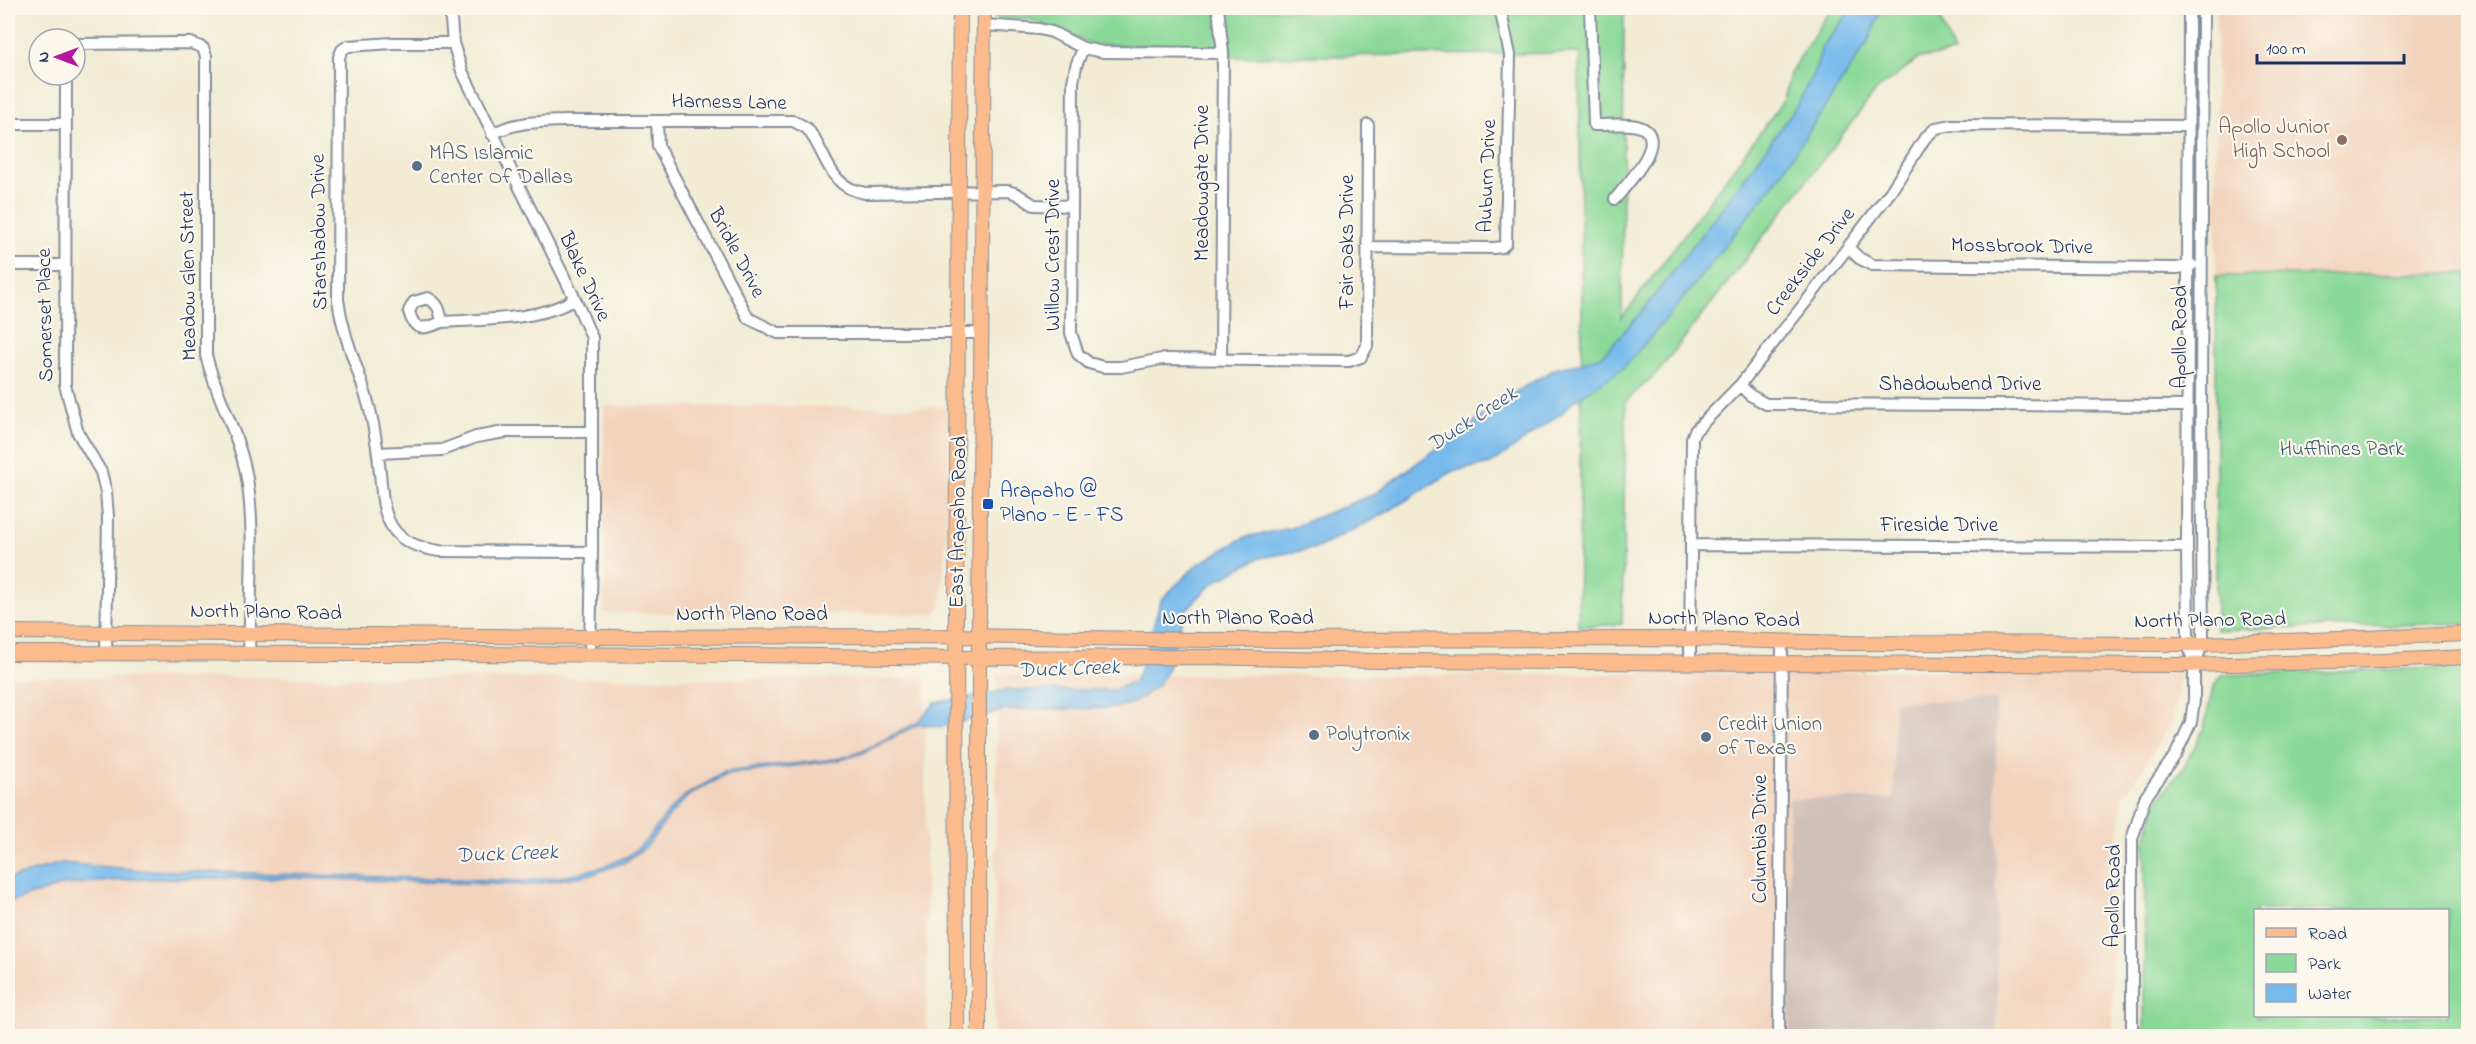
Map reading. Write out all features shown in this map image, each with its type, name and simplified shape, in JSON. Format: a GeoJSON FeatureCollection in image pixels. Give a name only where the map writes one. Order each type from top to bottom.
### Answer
{"type":"FeatureCollection","features":[{"type":"Feature","properties":{"kind":"main road","name":"East Arapaho Road"},"geometry":{"type":"LineString","coordinates":[[957,1036],[960,8]]}},
{"type":"Feature","properties":{"kind":"main road","name":"East Arapaho Road"},"geometry":{"type":"LineString","coordinates":[[979,1036],[979,636],[984,8]]}},
{"type":"Feature","properties":{"kind":"main road"},"geometry":{"type":"LineString","coordinates":[[960,100],[984,79]]}},
{"type":"Feature","properties":{"kind":"main road","name":"North Plano Road"},"geometry":{"type":"LineString","coordinates":[[8,632],[590,637],[979,636],[1143,640],[1690,639],[2188,644],[2469,634]]}},
{"type":"Feature","properties":{"kind":"main road"},"geometry":{"type":"LineString","coordinates":[[402,636],[402,654]]}},
{"type":"Feature","properties":{"kind":"main road"},"geometry":{"type":"LineString","coordinates":[[1572,640],[1572,661]]}},
{"type":"Feature","properties":{"kind":"main road"},"geometry":{"type":"LineString","coordinates":[[2008,662],[2009,643]]}},
{"type":"Feature","properties":{"kind":"main road","name":"North Plano Road"},"geometry":{"type":"LineString","coordinates":[[8,653],[590,654],[2194,664],[2383,661],[2469,657]]}},
{"type":"Feature","properties":{"kind":"street","name":"Blake Drive"},"geometry":{"type":"LineString","coordinates":[[450,8],[453,43],[462,71],[592,338],[590,654]]}},
{"type":"Feature","properties":{"kind":"street","name":"Meadowgate Drive"},"geometry":{"type":"LineString","coordinates":[[1218,8],[1224,53],[1221,360]]}},
{"type":"Feature","properties":{"kind":"street","name":"Auburn Drive"},"geometry":{"type":"LineString","coordinates":[[1367,247],[1494,248],[1502,247],[1506,243],[1510,55],[1500,8]]}},
{"type":"Feature","properties":{"kind":"street"},"geometry":{"type":"LineString","coordinates":[[1590,8],[1594,125],[1641,127],[1648,132],[1651,141],[1649,155],[1615,199]]}},
{"type":"Feature","properties":{"kind":"street","name":"Apollo Road"},"geometry":{"type":"LineString","coordinates":[[2132,1036],[2132,839],[2145,798],[2176,754],[2191,722],[2194,700],[2194,664],[2188,644],[2187,547],[2189,8]]}},
{"type":"Feature","properties":{"kind":"street","name":"Apollo Road"},"geometry":{"type":"LineString","coordinates":[[2194,664],[2203,644],[2201,264],[2203,8]]}},
{"type":"Feature","properties":{"kind":"street"},"geometry":{"type":"LineString","coordinates":[[985,25],[1039,29],[1052,32],[1083,48],[1103,52],[1224,53]]}},
{"type":"Feature","properties":{"kind":"street","name":"Meadow Glen Street"},"geometry":{"type":"LineString","coordinates":[[87,44],[191,43],[203,48],[206,56],[206,355],[210,372],[237,436],[246,475],[250,509],[249,654]]}},
{"type":"Feature","properties":{"kind":"street","name":"Starshadow Drive"},"geometry":{"type":"LineString","coordinates":[[453,43],[348,46],[342,50],[339,57],[338,300],[342,328],[370,409],[385,511],[392,528],[408,542],[420,548],[439,551],[592,552]]}},
{"type":"Feature","properties":{"kind":"street","name":"Willow Crest Drive"},"geometry":{"type":"LineString","coordinates":[[1083,48],[1073,82],[1071,333],[1078,354],[1089,363],[1103,367],[1121,367],[1162,359],[1349,361],[1360,357]]}},
{"type":"Feature","properties":{"kind":"street","name":"Somerset Place"},"geometry":{"type":"LineString","coordinates":[[66,87],[65,385],[78,433],[101,472],[106,492],[108,518],[106,653]]}},
{"type":"Feature","properties":{"kind":"street","name":"Bridle Drive"},"geometry":{"type":"LineString","coordinates":[[657,121],[658,146],[748,318],[778,333],[982,333]]}},
{"type":"Feature","properties":{"kind":"street","name":"Harness Lane"},"geometry":{"type":"LineString","coordinates":[[492,134],[508,126],[526,122],[793,121],[808,129],[838,181],[851,190],[865,193],[1008,191],[1034,205],[1072,206]]}},
{"type":"Feature","properties":{"kind":"street"},"geometry":{"type":"LineString","coordinates":[[8,124],[66,124]]}},
{"type":"Feature","properties":{"kind":"street","name":"Fair Oaks Drive"},"geometry":{"type":"LineString","coordinates":[[1360,357],[1367,346],[1368,125]]}},
{"type":"Feature","properties":{"kind":"street","name":"Creekside Drive"},"geometry":{"type":"LineString","coordinates":[[1690,661],[1692,438],[1703,422],[1740,385],[1848,247],[1891,191],[1925,138],[1936,128],[1952,125],[2188,126]]}},
{"type":"Feature","properties":{"kind":"street","name":"Mossbrook Drive"},"geometry":{"type":"LineString","coordinates":[[1848,247],[1859,258],[1872,265],[2187,266],[2201,264]]}},
{"type":"Feature","properties":{"kind":"street"},"geometry":{"type":"LineString","coordinates":[[8,265],[65,265]]}},
{"type":"Feature","properties":{"kind":"street"},"geometry":{"type":"LineString","coordinates":[[442,322],[536,314],[561,308],[575,299]]}},
{"type":"Feature","properties":{"kind":"street","name":"Shadowbend Drive"},"geometry":{"type":"LineString","coordinates":[[1740,385],[1750,395],[1766,404],[2186,406]]}},
{"type":"Feature","properties":{"kind":"street"},"geometry":{"type":"LineString","coordinates":[[378,453],[442,450],[476,437],[504,432],[592,432]]}},
{"type":"Feature","properties":{"kind":"street","name":"Fireside Drive"},"geometry":{"type":"LineString","coordinates":[[1691,545],[2187,547]]}},
{"type":"Feature","properties":{"kind":"street","name":"Columbia Drive"},"geometry":{"type":"LineString","coordinates":[[1779,1036],[1782,641]]}},
{"type":"Feature","properties":{"kind":"shaded area","name":"Apollo Junior High School"},"geometry":{"type":"Polygon","coordinates":[[[2216,8],[2468,8],[2468,273],[2216,276],[2216,8]]]}},
{"type":"Feature","properties":{"kind":"shaded area"},"geometry":{"type":"Polygon","coordinates":[[[604,406],[949,407],[947,518],[941,607],[935,614],[604,613],[604,406]]]}},
{"type":"Feature","properties":{"kind":"shaded area"},"geometry":{"type":"Polygon","coordinates":[[[2181,668],[2172,723],[2124,796],[2111,881],[2113,1036],[994,1036],[997,674],[1403,676],[2181,668]]]}},
{"type":"Feature","properties":{"kind":"shaded area"},"geometry":{"type":"Polygon","coordinates":[[[8,677],[925,679],[927,1036],[8,1036],[8,677]]]}},
{"type":"Feature","properties":{"kind":"shaded area"},"geometry":{"type":"Polygon","coordinates":[[[1894,701],[1996,701],[1997,1036],[1790,1036],[1789,799],[1894,799],[1894,701]]]}},
{"type":"Feature","properties":{"kind":"green space"},"geometry":{"type":"Polygon","coordinates":[[[995,8],[1624,11],[1622,318],[1784,100],[1790,73],[1831,8],[1936,8],[1954,53],[1920,58],[1877,90],[1658,372],[1626,401],[1622,624],[1578,627],[1582,319],[1579,53],[1230,57],[1230,46],[1094,45],[1029,19],[995,18],[995,8]]]}},
{"type":"Feature","properties":{"kind":"green space","name":"Huffhines Park"},"geometry":{"type":"Polygon","coordinates":[[[2468,273],[2468,623],[2216,630],[2216,276],[2468,273]]]}},
{"type":"Feature","properties":{"kind":"green space"},"geometry":{"type":"Polygon","coordinates":[[[2468,667],[2468,1036],[2144,1036],[2145,842],[2157,800],[2184,767],[2204,728],[2213,687],[2222,675],[2468,667]]]}},
{"type":"Feature","properties":{"kind":"water"},"geometry":{"type":"Polygon","coordinates":[[[1852,8],[1882,8],[1868,42],[1774,184],[1665,321],[1623,368],[1571,403],[1562,413],[1491,464],[1453,471],[1384,514],[1317,548],[1259,558],[1213,583],[1184,612],[1168,668],[1159,684],[1135,702],[1115,708],[1004,710],[942,727],[919,724],[863,753],[840,760],[725,775],[688,796],[647,846],[625,862],[593,874],[530,885],[291,878],[135,879],[63,885],[8,903],[8,879],[61,863],[141,870],[524,881],[566,876],[605,866],[628,856],[645,842],[683,797],[724,772],[842,758],[862,751],[918,722],[935,703],[1007,690],[1114,690],[1135,681],[1161,600],[1198,564],[1245,537],[1291,528],[1374,494],[1514,393],[1557,368],[1602,356],[1644,309],[1742,182],[1798,104],[1817,66],[1822,47],[1852,8]]]}},
{"type":"Feature","properties":{"kind":"place","name":"Apollo Junior High School"},"geometry":{"type":"Point","coordinates":[2342,140]}},
{"type":"Feature","properties":{"kind":"place","name":"MAS Islamic Center Of Dallas"},"geometry":{"type":"Point","coordinates":[417,166]}},
{"type":"Feature","properties":{"kind":"place","name":"Arapaho @ Plano - E - FS"},"geometry":{"type":"Point","coordinates":[988,504]}},
{"type":"Feature","properties":{"kind":"place","name":"Polytronix"},"geometry":{"type":"Point","coordinates":[1314,735]}},
{"type":"Feature","properties":{"kind":"place","name":"Credit Union of Texas"},"geometry":{"type":"Point","coordinates":[1706,737]}},
{"type":"Feature","properties":{"kind":"water label","name":"Duck Creek"},"geometry":{"type":"Point","coordinates":[1473,420]}},
{"type":"Feature","properties":{"kind":"water label","name":"Duck Creek"},"geometry":{"type":"Point","coordinates":[1069,670]}},
{"type":"Feature","properties":{"kind":"water label","name":"Duck Creek"},"geometry":{"type":"Point","coordinates":[507,855]}}]}
